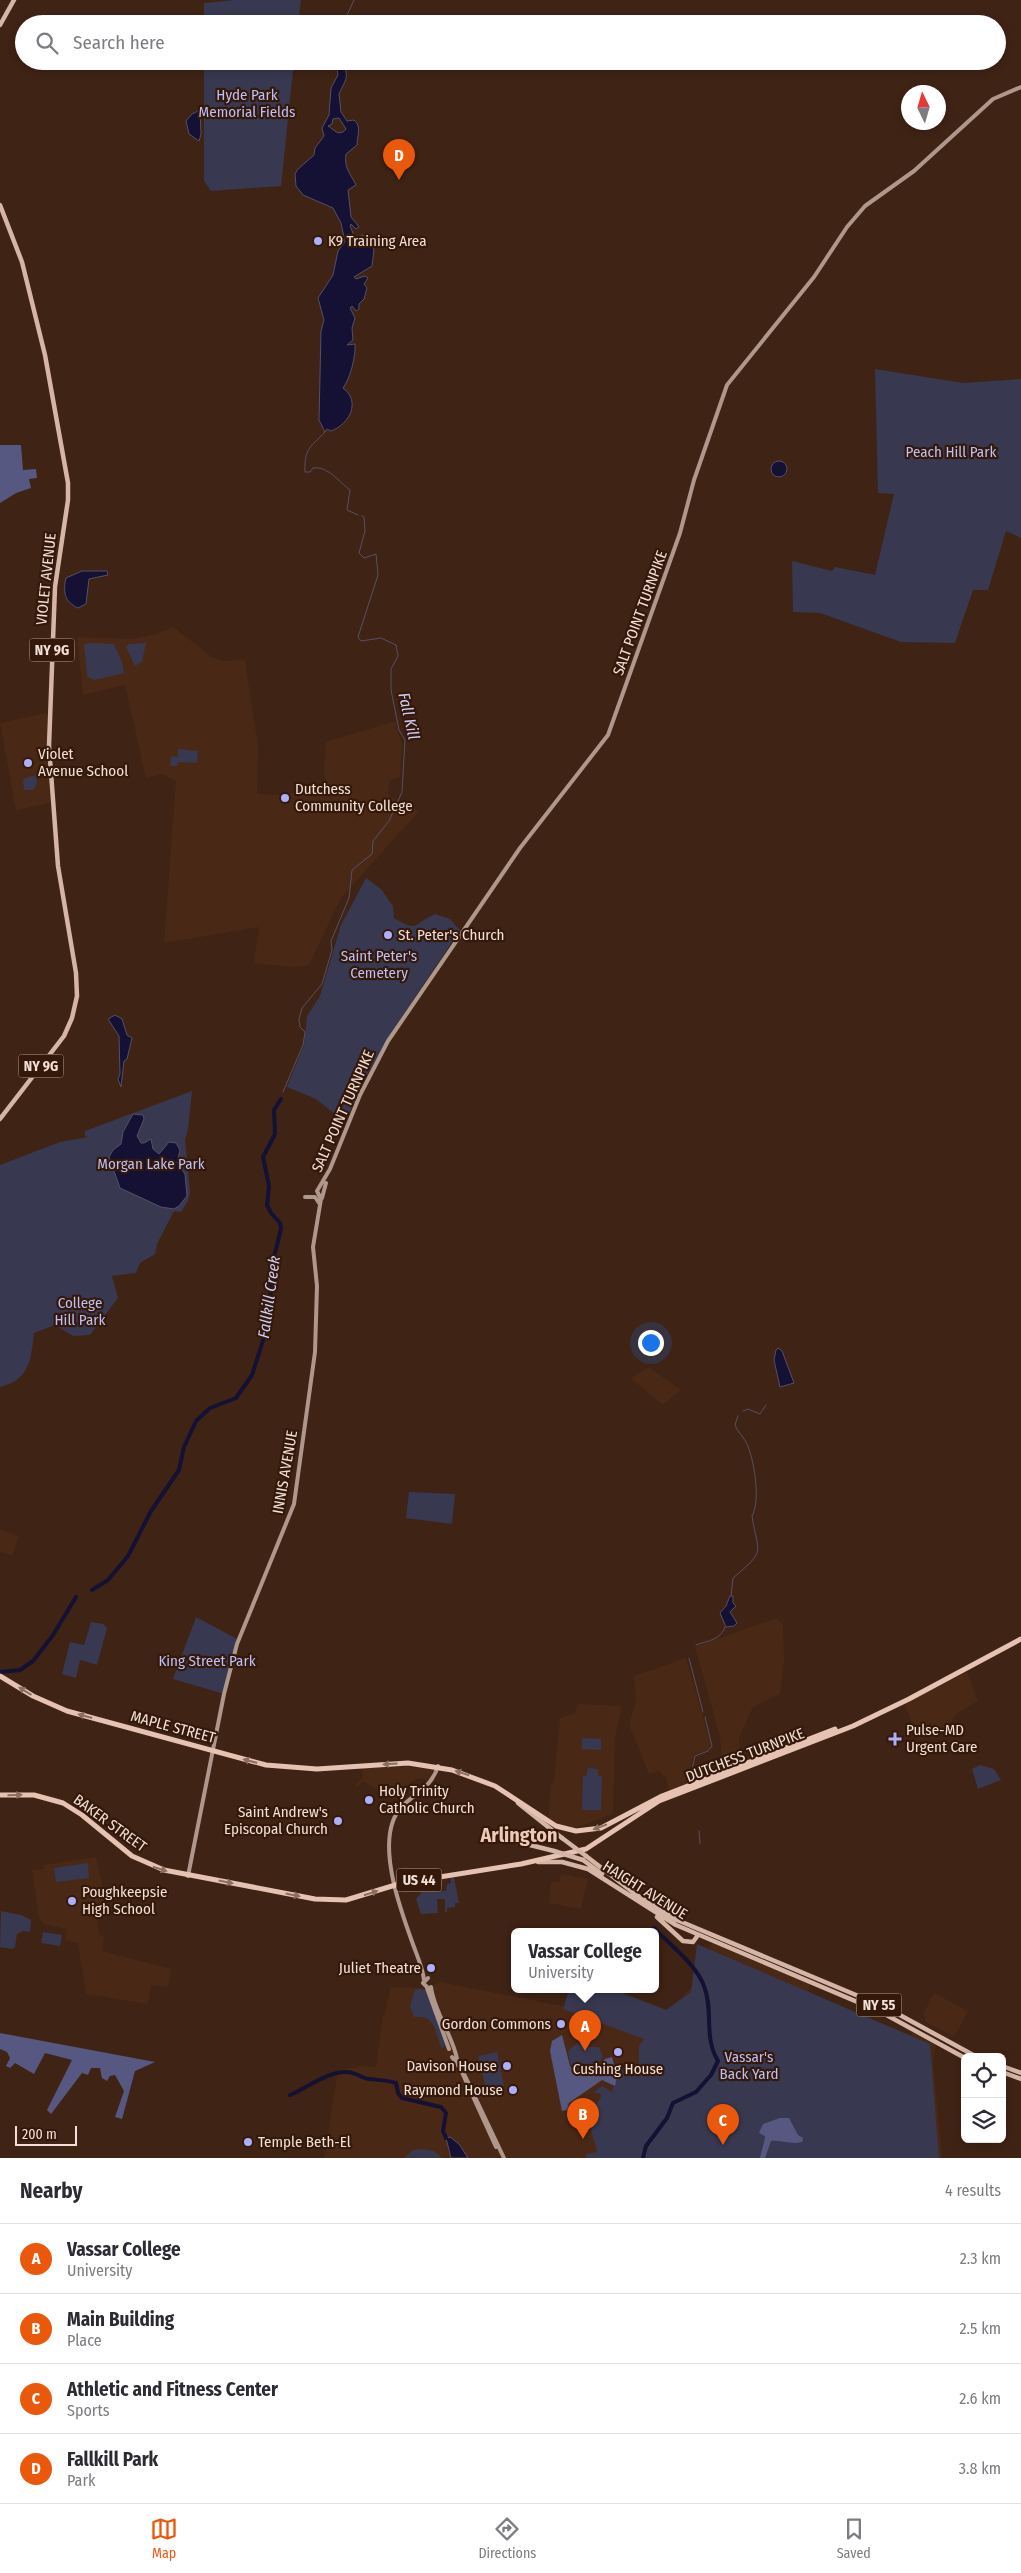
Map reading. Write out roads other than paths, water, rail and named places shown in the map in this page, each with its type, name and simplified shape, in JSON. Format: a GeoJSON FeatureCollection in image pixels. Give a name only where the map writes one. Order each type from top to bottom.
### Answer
{"type":"FeatureCollection","features":[{"type":"Feature","properties":{"kind":"highway","name":"DUTCHESS TURNPIKE"},"geometry":{"type":"LineString","coordinates":[[521,1864],[589,1848],[629,1819],[662,1800],[872,1716],[909,1699],[1021,1639]]}},
{"type":"Feature","properties":{"kind":"highway","name":"MAPLE STREET"},"geometry":{"type":"LineString","coordinates":[[0,1676],[51,1705],[262,1764],[289,1768],[324,1769],[404,1763],[438,1766]]}},
{"type":"Feature","properties":{"kind":"highway","name":"DUTCHESS TURNPIKE"},"geometry":{"type":"LineString","coordinates":[[515,1800],[552,1824],[576,1832],[602,1828],[644,1805],[793,1748]]}},
{"type":"Feature","properties":{"kind":"highway","name":"US 44"},"geometry":{"type":"LineString","coordinates":[[438,1766],[481,1780],[515,1800]]}},
{"type":"Feature","properties":{"kind":"highway","name":"BAKER STREET"},"geometry":{"type":"LineString","coordinates":[[0,1795],[30,1795],[51,1799],[73,1808],[120,1848],[146,1864],[188,1876],[334,1900],[357,1897],[394,1886]]}},
{"type":"Feature","properties":{"kind":"highway","name":"US 44"},"geometry":{"type":"LineString","coordinates":[[394,1886],[521,1864]]}},
{"type":"Feature","properties":{"kind":"main road"},"geometry":{"type":"LineString","coordinates":[[0,25],[14,0]]}},
{"type":"Feature","properties":{"kind":"main road","name":"SALT POINT TURNPIKE"},"geometry":{"type":"LineString","coordinates":[[317,1190],[330,1169],[345,1128],[388,1041],[520,848],[602,744],[613,726],[683,525],[694,480],[709,444],[719,404],[728,385],[814,277],[847,227],[865,206],[914,171],[993,98],[1021,87]]}},
{"type":"Feature","properties":{"kind":"main road","name":"VIOLET AVENUE"},"geometry":{"type":"LineString","coordinates":[[0,205],[22,262],[45,355],[68,483],[68,500],[55,587],[49,746],[58,874],[76,969],[77,992],[74,1014],[65,1034],[0,1119]]}},
{"type":"Feature","properties":{"kind":"main road"},"geometry":{"type":"LineString","coordinates":[[320,1205],[330,1169]]}},
{"type":"Feature","properties":{"kind":"main road","name":"INNIS AVENUE"},"geometry":{"type":"LineString","coordinates":[[188,1876],[224,1694],[237,1644],[294,1504],[315,1352],[317,1286],[313,1247],[320,1205],[320,1195],[317,1190]]}},
{"type":"Feature","properties":{"kind":"main road"},"geometry":{"type":"LineString","coordinates":[[305,1197],[315,1197],[320,1205]]}},
{"type":"Feature","properties":{"kind":"main road"},"geometry":{"type":"LineString","coordinates":[[429,1988],[433,1982],[426,1979],[394,1886],[390,1834],[398,1811],[427,1788],[438,1766]]}},
{"type":"Feature","properties":{"kind":"main road","name":"HAIGHT AVENUE"},"geometry":{"type":"LineString","coordinates":[[515,1800],[585,1858],[635,1894],[664,1912],[760,1956],[890,2010],[969,2053]]}},
{"type":"Feature","properties":{"kind":"main road"},"geometry":{"type":"LineString","coordinates":[[518,1842],[585,1858],[626,1894]]}},
{"type":"Feature","properties":{"kind":"main road","name":"HAIGHT AVENUE"},"geometry":{"type":"LineString","coordinates":[[521,1864],[550,1861],[573,1864],[595,1873],[648,1909],[698,1935],[881,2012],[961,2056]]}},
{"type":"Feature","properties":{"kind":"main road"},"geometry":{"type":"LineString","coordinates":[[648,1909],[686,1942],[693,1942],[698,1935]]}},
{"type":"Feature","properties":{"kind":"main road"},"geometry":{"type":"LineString","coordinates":[[426,1979],[423,1984],[429,1988],[448,2036],[455,2048],[454,2056],[501,2158]]}},
{"type":"Feature","properties":{"kind":"main road"},"geometry":{"type":"LineString","coordinates":[[429,1988],[449,2049],[448,2053],[454,2056]]}},
{"type":"Feature","properties":{"kind":"main road"},"geometry":{"type":"LineString","coordinates":[[449,2049],[455,2048]]}},
{"type":"Feature","properties":{"kind":"main road"},"geometry":{"type":"LineString","coordinates":[[1006,2067],[1021,2073]]}},
{"type":"Feature","properties":{"kind":"main road"},"geometry":{"type":"LineString","coordinates":[[1006,2073],[1021,2079]]}},
{"type":"Feature","properties":{"kind":"waterway","name":"Fall Kill"},"geometry":{"type":"LineString","coordinates":[[347,15],[354,0]]}},
{"type":"Feature","properties":{"kind":"waterway","name":"Fall Kill"},"geometry":{"type":"LineString","coordinates":[[325,432],[309,449],[305,472],[318,468],[333,475],[350,490],[347,510],[358,515]]}},
{"type":"Feature","properties":{"kind":"waterway","name":"Fall Kill"},"geometry":{"type":"LineString","coordinates":[[283,1092],[303,1045],[305,1032],[300,1027],[299,1019],[302,1008],[322,984],[332,950],[331,941],[349,898],[352,870],[372,854],[373,841],[389,821],[402,792],[405,740],[399,730],[391,690],[391,669],[398,656],[396,645],[381,638],[361,641],[358,637],[378,575],[376,554],[364,558],[359,553],[365,531],[364,517],[362,516]]}},
{"type":"Feature","properties":{"kind":"waterway","name":"Fallkill Creek"},"geometry":{"type":"LineString","coordinates":[[92,1590],[108,1580],[128,1556],[151,1511],[179,1470],[184,1447],[196,1421],[210,1408],[236,1398],[252,1375],[267,1328],[274,1257],[281,1229],[280,1223],[267,1205],[269,1186],[263,1157],[275,1134],[274,1110],[281,1099]]}},
{"type":"Feature","properties":{"kind":"waterway"},"geometry":{"type":"LineString","coordinates":[[743,1411],[748,1409],[760,1414],[766,1405]]}},
{"type":"Feature","properties":{"kind":"waterway"},"geometry":{"type":"LineString","coordinates":[[731,1596],[733,1578],[751,1562],[758,1551],[752,1516],[756,1500],[754,1468],[746,1442],[735,1425],[738,1416]]}},
{"type":"Feature","properties":{"kind":"waterway","name":"Fallkill Creek"},"geometry":{"type":"LineString","coordinates":[[0,1672],[20,1670],[33,1661],[53,1635],[76,1597]]}},
{"type":"Feature","properties":{"kind":"waterway"},"geometry":{"type":"LineString","coordinates":[[696,1645],[717,1637],[725,1627]]}},
{"type":"Feature","properties":{"kind":"waterway"},"geometry":{"type":"LineString","coordinates":[[689,1658],[703,1712]]}},
{"type":"Feature","properties":{"kind":"waterway"},"geometry":{"type":"LineString","coordinates":[[689,1783],[695,1756],[708,1751],[712,1746],[705,1717]]}},
{"type":"Feature","properties":{"kind":"waterway"},"geometry":{"type":"LineString","coordinates":[[699,1831],[700,1844]]}},
{"type":"Feature","properties":{"kind":"waterway"},"geometry":{"type":"LineString","coordinates":[[643,2158],[646,2146],[667,2118],[673,2103],[696,2092],[711,2075],[718,2061],[711,2042],[707,1995],[704,1986],[689,1962],[659,1933]]}},
{"type":"Feature","properties":{"kind":"waterway"},"geometry":{"type":"LineString","coordinates":[[290,2095],[325,2077],[340,2072],[350,2072],[366,2078],[393,2082],[396,2083],[398,2093],[402,2098],[441,2107],[446,2113],[443,2131],[446,2138]]}},
{"type":"Feature","properties":{"kind":"place","name":"Fallkill Park"},"geometry":{"type":"Point","coordinates":[399,180]}},
{"type":"Feature","properties":{"kind":"place","name":"K9 Training Area"},"geometry":{"type":"Point","coordinates":[318,241]}},
{"type":"Feature","properties":{"kind":"place","name":"Violet Avenue School"},"geometry":{"type":"Point","coordinates":[28,763]}},
{"type":"Feature","properties":{"kind":"place","name":"Dutchess Community College"},"geometry":{"type":"Point","coordinates":[285,798]}},
{"type":"Feature","properties":{"kind":"place","name":"St. Peter's Church"},"geometry":{"type":"Point","coordinates":[388,935]}},
{"type":"Feature","properties":{"kind":"place","name":"Pulse-MD Urgent Care"},"geometry":{"type":"Point","coordinates":[895,1739]}},
{"type":"Feature","properties":{"kind":"place","name":"Holy Trinity Catholic Church"},"geometry":{"type":"Point","coordinates":[369,1800]}},
{"type":"Feature","properties":{"kind":"place","name":"Saint Andrew's Episcopal Church"},"geometry":{"type":"Point","coordinates":[338,1821]}},
{"type":"Feature","properties":{"kind":"place","name":"Poughkeepsie High School"},"geometry":{"type":"Point","coordinates":[72,1901]}},
{"type":"Feature","properties":{"kind":"place","name":"Juliet Theatre"},"geometry":{"type":"Point","coordinates":[431,1968]}},
{"type":"Feature","properties":{"kind":"place","name":"Gordon Commons"},"geometry":{"type":"Point","coordinates":[561,2024]}},
{"type":"Feature","properties":{"kind":"place","name":"Vassar College"},"geometry":{"type":"Point","coordinates":[585,2051]}},
{"type":"Feature","properties":{"kind":"place","name":"Cushing House"},"geometry":{"type":"Point","coordinates":[618,2052]}},
{"type":"Feature","properties":{"kind":"place","name":"Davison House"},"geometry":{"type":"Point","coordinates":[507,2066]}},
{"type":"Feature","properties":{"kind":"place","name":"Raymond House"},"geometry":{"type":"Point","coordinates":[513,2090]}},
{"type":"Feature","properties":{"kind":"place","name":"Main Building"},"geometry":{"type":"Point","coordinates":[583,2139]}},
{"type":"Feature","properties":{"kind":"place","name":"Temple Beth-El"},"geometry":{"type":"Point","coordinates":[248,2142]}},
{"type":"Feature","properties":{"kind":"place","name":"Athletic and Fitness Center"},"geometry":{"type":"Point","coordinates":[723,2145]}},
{"type":"Feature","properties":{"kind":"district","name":"Arlington"},"geometry":{"type":"Point","coordinates":[519,1835]}},
{"type":"Feature","properties":{"kind":"park label","name":"Hyde Park Memorial Fields"},"geometry":{"type":"Point","coordinates":[247,104]}},
{"type":"Feature","properties":{"kind":"park label","name":"Peach Hill Park"},"geometry":{"type":"Point","coordinates":[951,452]}},
{"type":"Feature","properties":{"kind":"park label","name":"Saint Peter's Cemetery"},"geometry":{"type":"Point","coordinates":[379,964]}},
{"type":"Feature","properties":{"kind":"park label","name":"Morgan Lake Park"},"geometry":{"type":"Point","coordinates":[151,1164]}},
{"type":"Feature","properties":{"kind":"park label","name":"College Hill Park"},"geometry":{"type":"Point","coordinates":[80,1312]}},
{"type":"Feature","properties":{"kind":"park label","name":"King Street Park"},"geometry":{"type":"Point","coordinates":[207,1661]}},
{"type":"Feature","properties":{"kind":"park label","name":"Vassar's Back Yard"},"geometry":{"type":"Point","coordinates":[749,2066]}}]}
